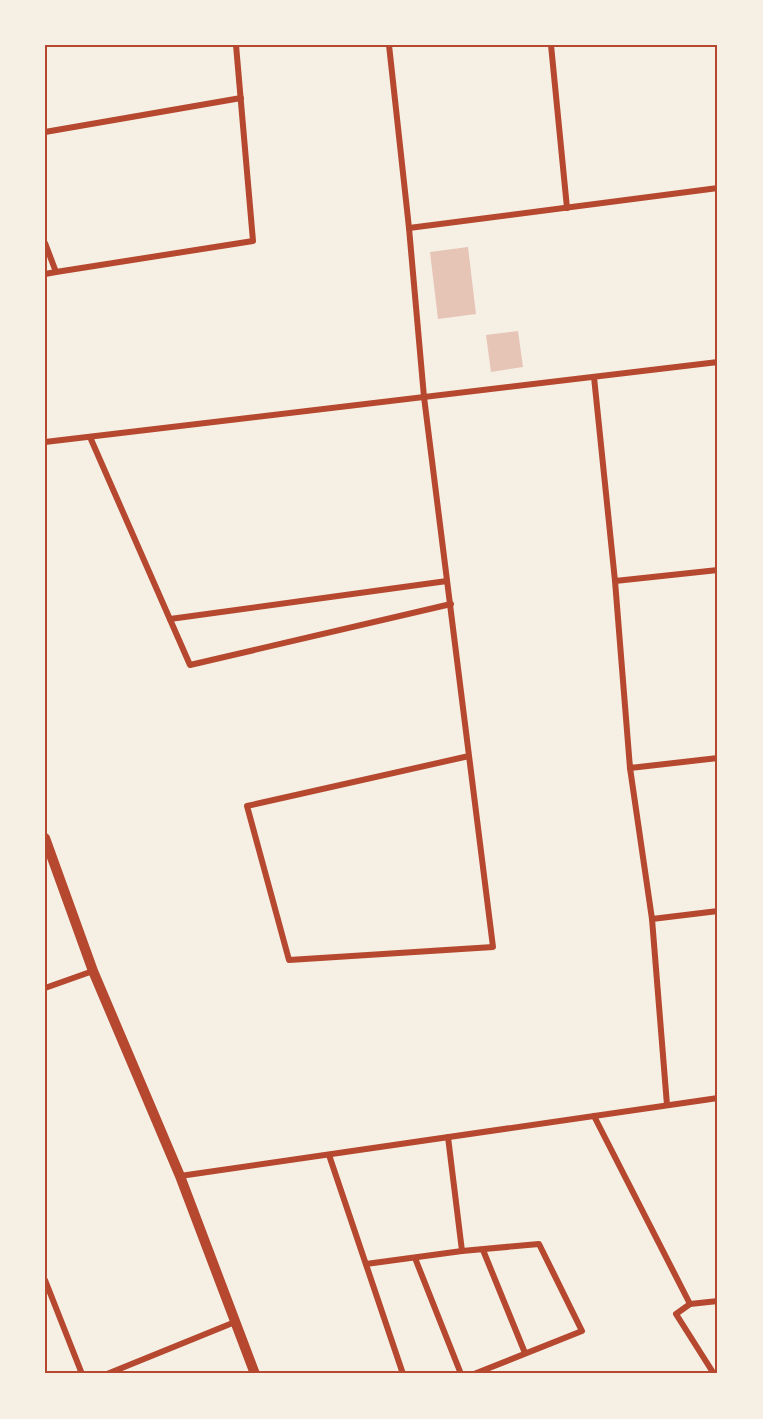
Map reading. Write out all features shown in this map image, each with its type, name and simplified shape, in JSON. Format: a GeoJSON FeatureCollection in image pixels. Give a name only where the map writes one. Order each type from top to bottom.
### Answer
{"type":"FeatureCollection","features":[{"type":"Feature","properties":{"kind":"street"},"geometry":{"type":"LineString","coordinates":[[45,274],[253,241],[236,45]]}},
{"type":"Feature","properties":{"kind":"street"},"geometry":{"type":"LineString","coordinates":[[389,45],[424,397],[493,946],[289,960],[247,806],[469,756]]}},
{"type":"Feature","properties":{"kind":"street"},"geometry":{"type":"LineString","coordinates":[[550,45],[567,208]]}},
{"type":"Feature","properties":{"kind":"street"},"geometry":{"type":"LineString","coordinates":[[45,132],[241,98]]}},
{"type":"Feature","properties":{"kind":"street"},"geometry":{"type":"LineString","coordinates":[[409,228],[718,188]]}},
{"type":"Feature","properties":{"kind":"street"},"geometry":{"type":"LineString","coordinates":[[45,243],[57,272]]}},
{"type":"Feature","properties":{"kind":"street"},"geometry":{"type":"LineString","coordinates":[[45,442],[718,362]]}},
{"type":"Feature","properties":{"kind":"street"},"geometry":{"type":"LineString","coordinates":[[594,377],[615,581],[630,768],[652,919],[667,1106]]}},
{"type":"Feature","properties":{"kind":"street"},"geometry":{"type":"LineString","coordinates":[[90,436],[190,665],[451,604]]}},
{"type":"Feature","properties":{"kind":"street"},"geometry":{"type":"LineString","coordinates":[[615,581],[718,570]]}},
{"type":"Feature","properties":{"kind":"street"},"geometry":{"type":"LineString","coordinates":[[170,619],[447,581]]}},
{"type":"Feature","properties":{"kind":"street"},"geometry":{"type":"LineString","coordinates":[[630,768],[718,758]]}},
{"type":"Feature","properties":{"kind":"street"},"geometry":{"type":"LineString","coordinates":[[45,838],[93,971],[180,1176],[255,1374]]}},
{"type":"Feature","properties":{"kind":"street"},"geometry":{"type":"LineString","coordinates":[[652,919],[718,911]]}},
{"type":"Feature","properties":{"kind":"street"},"geometry":{"type":"LineString","coordinates":[[45,988],[93,971]]}},
{"type":"Feature","properties":{"kind":"street"},"geometry":{"type":"LineString","coordinates":[[180,1176],[718,1098]]}},
{"type":"Feature","properties":{"kind":"street"},"geometry":{"type":"LineString","coordinates":[[594,1116],[690,1304]]}},
{"type":"Feature","properties":{"kind":"street"},"geometry":{"type":"LineString","coordinates":[[448,1137],[462,1251]]}},
{"type":"Feature","properties":{"kind":"street"},"geometry":{"type":"LineString","coordinates":[[329,1155],[403,1374]]}},
{"type":"Feature","properties":{"kind":"street"},"geometry":{"type":"LineString","coordinates":[[366,1264],[462,1251],[538,1244],[582,1331],[474,1374]]}},
{"type":"Feature","properties":{"kind":"street"},"geometry":{"type":"LineString","coordinates":[[483,1250],[525,1353]]}},
{"type":"Feature","properties":{"kind":"street"},"geometry":{"type":"LineString","coordinates":[[415,1258],[461,1374]]}},
{"type":"Feature","properties":{"kind":"street"},"geometry":{"type":"LineString","coordinates":[[45,1281],[82,1374]]}},
{"type":"Feature","properties":{"kind":"street"},"geometry":{"type":"LineString","coordinates":[[714,1374],[676,1314],[690,1304],[718,1301]]}},
{"type":"Feature","properties":{"kind":"street"},"geometry":{"type":"LineString","coordinates":[[109,1374],[235,1322]]}},
{"type":"Feature","properties":{"kind":"building"},"geometry":{"type":"Polygon","coordinates":[[[468,247],[476,314],[438,319],[430,252],[468,247]]]}},
{"type":"Feature","properties":{"kind":"building"},"geometry":{"type":"Polygon","coordinates":[[[518,331],[523,367],[491,372],[486,335],[518,331]]]}}]}
